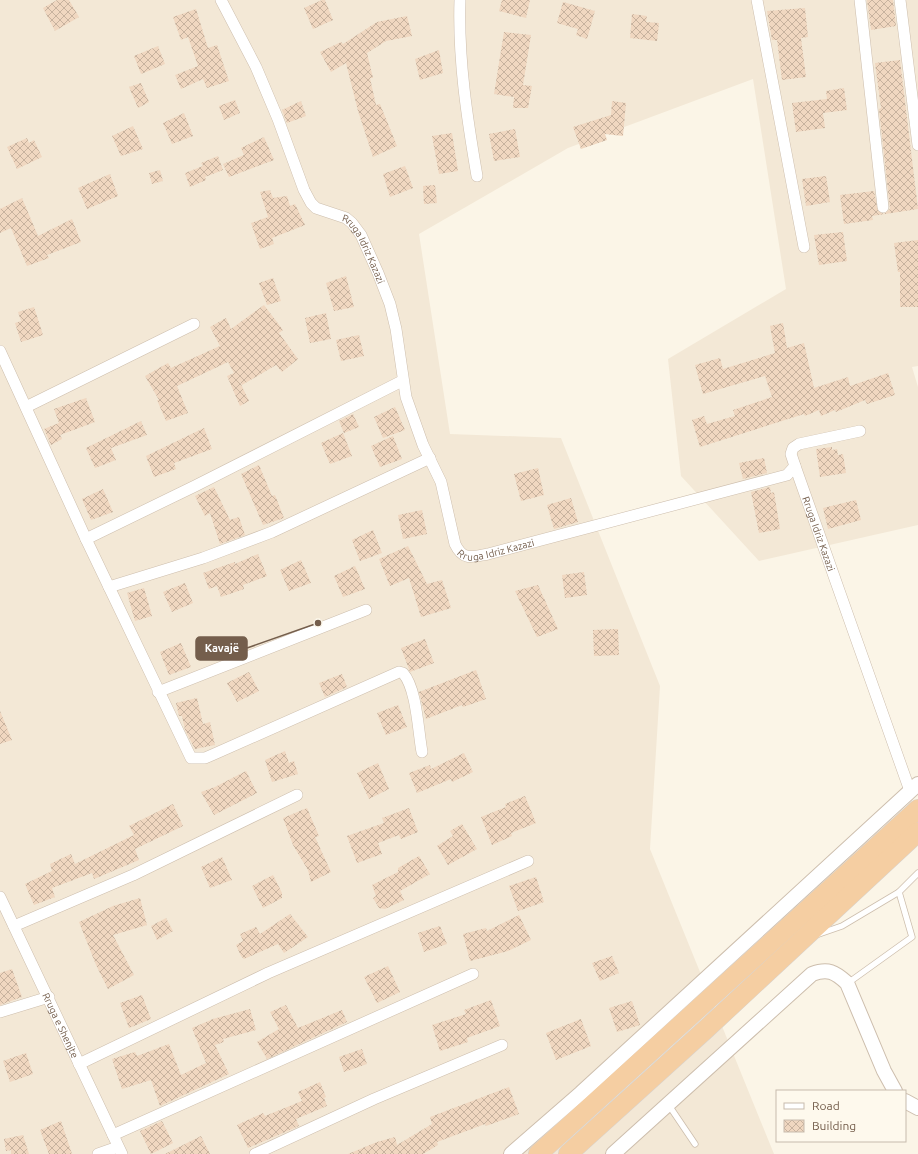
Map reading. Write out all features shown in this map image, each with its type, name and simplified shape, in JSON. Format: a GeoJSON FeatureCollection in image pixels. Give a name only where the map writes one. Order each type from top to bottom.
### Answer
{"type":"FeatureCollection","features":[{"type":"Feature","properties":{"kind":"highway"},"geometry":{"type":"LineString","coordinates":[[538,1154],[918,809]]}},
{"type":"Feature","properties":{"kind":"highway"},"geometry":{"type":"LineString","coordinates":[[568,1154],[918,832]]}},
{"type":"Feature","properties":{"kind":"street","name":"Rruga Idriz Kazazi"},"geometry":{"type":"LineString","coordinates":[[221,0],[256,67],[278,119],[304,190],[311,204],[324,212],[346,218],[361,235],[378,273],[390,304],[396,329],[402,381],[412,418],[441,482],[455,544],[459,552],[469,557],[488,554],[787,475],[795,466],[914,788]]}},
{"type":"Feature","properties":{"kind":"street"},"geometry":{"type":"LineString","coordinates":[[460,0],[459,21],[463,72],[469,127],[477,176]]}},
{"type":"Feature","properties":{"kind":"street"},"geometry":{"type":"LineString","coordinates":[[757,0],[804,247]]}},
{"type":"Feature","properties":{"kind":"street"},"geometry":{"type":"LineString","coordinates":[[860,0],[883,207]]}},
{"type":"Feature","properties":{"kind":"street"},"geometry":{"type":"LineString","coordinates":[[900,0],[918,145]]}},
{"type":"Feature","properties":{"kind":"street"},"geometry":{"type":"LineString","coordinates":[[26,407],[194,324]]}},
{"type":"Feature","properties":{"kind":"street"},"geometry":{"type":"LineString","coordinates":[[0,351],[86,539],[188,755],[191,758],[197,759],[212,755],[393,674],[403,673],[407,678],[412,692],[422,752]]}},
{"type":"Feature","properties":{"kind":"street"},"geometry":{"type":"LineString","coordinates":[[86,539],[195,486],[402,381]]}},
{"type":"Feature","properties":{"kind":"street"},"geometry":{"type":"LineString","coordinates":[[795,466],[791,454],[793,448],[799,444],[860,431]]}},
{"type":"Feature","properties":{"kind":"street"},"geometry":{"type":"LineString","coordinates":[[109,587],[203,558],[272,532],[430,458]]}},
{"type":"Feature","properties":{"kind":"street"},"geometry":{"type":"LineString","coordinates":[[158,692],[366,610]]}},
{"type":"Feature","properties":{"kind":"street"},"geometry":{"type":"LineString","coordinates":[[511,1154],[581,1093],[914,788]]}},
{"type":"Feature","properties":{"kind":"street"},"geometry":{"type":"LineString","coordinates":[[14,926],[133,875],[297,795]]}},
{"type":"Feature","properties":{"kind":"street"},"geometry":{"type":"LineString","coordinates":[[79,1064],[268,974],[528,861]]}},
{"type":"Feature","properties":{"kind":"street","name":"Rruga e Shenjte"},"geometry":{"type":"LineString","coordinates":[[0,897],[120,1150]]}},
{"type":"Feature","properties":{"kind":"street"},"geometry":{"type":"LineString","coordinates":[[613,1154],[812,974],[829,970],[838,974],[847,983],[884,1071],[894,1090]]}},
{"type":"Feature","properties":{"kind":"street"},"geometry":{"type":"LineString","coordinates":[[113,1135],[473,974]]}},
{"type":"Feature","properties":{"kind":"street"},"geometry":{"type":"LineString","coordinates":[[0,1012],[48,997]]}},
{"type":"Feature","properties":{"kind":"street"},"geometry":{"type":"LineString","coordinates":[[255,1154],[374,1099],[502,1045]]}},
{"type":"Feature","properties":{"kind":"street"},"geometry":{"type":"LineString","coordinates":[[906,1102],[918,1108]]}},
{"type":"Feature","properties":{"kind":"street"},"geometry":{"type":"LineString","coordinates":[[98,1154],[120,1150]]}},
{"type":"Feature","properties":{"kind":"lane"},"geometry":{"type":"LineString","coordinates":[[806,936],[829,932],[877,906],[899,892],[918,873]]}},
{"type":"Feature","properties":{"kind":"lane"},"geometry":{"type":"LineString","coordinates":[[847,983],[912,937],[899,892]]}},
{"type":"Feature","properties":{"kind":"lane"},"geometry":{"type":"LineString","coordinates":[[668,1103],[695,1144]]}},
{"type":"Feature","properties":{"kind":"shaded area"},"geometry":{"type":"Polygon","coordinates":[[[0,0],[918,0],[918,366],[912,367],[918,387],[918,525],[759,561],[681,476],[668,359],[786,289],[753,79],[568,148],[419,234],[450,434],[561,438],[660,686],[650,849],[774,1154],[0,1154],[0,0]]]}},
{"type":"Feature","properties":{"kind":"building"},"geometry":{"type":"Polygon","coordinates":[[[57,0],[69,0],[79,17],[55,31],[43,8],[57,0]]]}},
{"type":"Feature","properties":{"kind":"building"},"geometry":{"type":"Polygon","coordinates":[[[325,0],[333,20],[313,29],[304,8],[325,0]]]}},
{"type":"Feature","properties":{"kind":"building"},"geometry":{"type":"Polygon","coordinates":[[[502,0],[530,0],[526,18],[499,11],[502,0]]]}},
{"type":"Feature","properties":{"kind":"building"},"geometry":{"type":"Polygon","coordinates":[[[867,0],[893,0],[896,26],[871,30],[867,0]]]}},
{"type":"Feature","properties":{"kind":"building"},"geometry":{"type":"Polygon","coordinates":[[[563,2],[595,11],[587,39],[576,35],[578,29],[557,23],[563,2]]]}},
{"type":"Feature","properties":{"kind":"building"},"geometry":{"type":"Polygon","coordinates":[[[805,8],[808,37],[801,38],[806,77],[782,80],[777,40],[772,40],[767,11],[805,8]]]}},
{"type":"Feature","properties":{"kind":"building"},"geometry":{"type":"Polygon","coordinates":[[[196,9],[208,48],[217,45],[229,81],[207,88],[203,79],[181,89],[175,75],[198,66],[188,37],[181,40],[173,17],[196,9]]]}},
{"type":"Feature","properties":{"kind":"building"},"geometry":{"type":"Polygon","coordinates":[[[632,14],[647,16],[646,22],[659,23],[657,41],[630,38],[632,14]]]}},
{"type":"Feature","properties":{"kind":"building"},"geometry":{"type":"Polygon","coordinates":[[[407,16],[412,36],[386,41],[367,53],[373,78],[370,78],[376,105],[380,104],[397,146],[373,157],[358,111],[346,63],[331,72],[320,52],[341,42],[343,44],[377,22],[407,16]]]}},
{"type":"Feature","properties":{"kind":"building"},"geometry":{"type":"Polygon","coordinates":[[[504,32],[531,35],[523,85],[532,86],[528,108],[513,108],[514,97],[494,94],[504,32]]]}},
{"type":"Feature","properties":{"kind":"building"},"geometry":{"type":"Polygon","coordinates":[[[158,46],[165,64],[141,74],[134,56],[158,46]]]}},
{"type":"Feature","properties":{"kind":"building"},"geometry":{"type":"Polygon","coordinates":[[[439,50],[443,73],[420,80],[415,59],[439,50]]]}},
{"type":"Feature","properties":{"kind":"building"},"geometry":{"type":"Polygon","coordinates":[[[900,60],[918,209],[872,216],[873,220],[844,224],[840,195],[874,191],[878,211],[884,214],[890,209],[879,109],[881,108],[875,63],[900,60]]]}},
{"type":"Feature","properties":{"kind":"building"},"geometry":{"type":"Polygon","coordinates":[[[141,83],[149,102],[138,108],[129,87],[141,83]]]}},
{"type":"Feature","properties":{"kind":"building"},"geometry":{"type":"Polygon","coordinates":[[[844,88],[847,110],[823,113],[825,128],[796,132],[792,103],[827,99],[826,91],[844,88]]]}},
{"type":"Feature","properties":{"kind":"building"},"geometry":{"type":"Polygon","coordinates":[[[235,100],[240,113],[224,120],[219,106],[235,100]]]}},
{"type":"Feature","properties":{"kind":"building"},"geometry":{"type":"Polygon","coordinates":[[[301,101],[306,116],[287,123],[282,110],[301,101]]]}},
{"type":"Feature","properties":{"kind":"building"},"geometry":{"type":"Polygon","coordinates":[[[612,101],[626,103],[623,136],[605,134],[607,140],[581,149],[573,127],[611,115],[612,101]]]}},
{"type":"Feature","properties":{"kind":"building"},"geometry":{"type":"Polygon","coordinates":[[[184,113],[193,136],[172,144],[163,123],[184,113]]]}},
{"type":"Feature","properties":{"kind":"building"},"geometry":{"type":"Polygon","coordinates":[[[133,126],[143,149],[121,156],[112,136],[133,126]]]}},
{"type":"Feature","properties":{"kind":"building"},"geometry":{"type":"Polygon","coordinates":[[[515,129],[520,157],[494,161],[489,134],[515,129]]]}},
{"type":"Feature","properties":{"kind":"building"},"geometry":{"type":"Polygon","coordinates":[[[452,133],[458,171],[439,174],[432,136],[452,133]]]}},
{"type":"Feature","properties":{"kind":"building"},"geometry":{"type":"Polygon","coordinates":[[[264,137],[274,160],[229,177],[223,164],[244,155],[241,148],[264,137]]]}},
{"type":"Feature","properties":{"kind":"building"},"geometry":{"type":"Polygon","coordinates":[[[27,138],[29,143],[34,140],[42,157],[17,169],[7,147],[27,138]]]}},
{"type":"Feature","properties":{"kind":"building"},"geometry":{"type":"Polygon","coordinates":[[[218,156],[223,170],[205,177],[206,180],[190,187],[185,173],[203,166],[201,163],[218,156]]]}},
{"type":"Feature","properties":{"kind":"building"},"geometry":{"type":"Polygon","coordinates":[[[405,166],[413,188],[390,197],[383,174],[405,166]]]}},
{"type":"Feature","properties":{"kind":"building"},"geometry":{"type":"Polygon","coordinates":[[[160,170],[163,181],[152,184],[149,173],[160,170]]]}},
{"type":"Feature","properties":{"kind":"building"},"geometry":{"type":"Polygon","coordinates":[[[110,174],[118,196],[87,209],[78,188],[110,174]]]}},
{"type":"Feature","properties":{"kind":"building"},"geometry":{"type":"Polygon","coordinates":[[[826,176],[830,202],[806,206],[802,179],[826,176]]]}},
{"type":"Feature","properties":{"kind":"building"},"geometry":{"type":"Polygon","coordinates":[[[435,185],[437,203],[424,204],[423,186],[435,185]]]}},
{"type":"Feature","properties":{"kind":"building"},"geometry":{"type":"Polygon","coordinates":[[[270,190],[273,198],[287,196],[290,206],[295,204],[305,225],[272,238],[274,244],[260,249],[251,223],[268,217],[260,192],[270,190]]]}},
{"type":"Feature","properties":{"kind":"building"},"geometry":{"type":"Polygon","coordinates":[[[22,198],[38,236],[72,219],[81,242],[47,255],[49,258],[27,266],[11,228],[0,233],[0,209],[22,198]]]}},
{"type":"Feature","properties":{"kind":"building"},"geometry":{"type":"Polygon","coordinates":[[[843,232],[847,261],[819,265],[814,235],[843,232]]]}},
{"type":"Feature","properties":{"kind":"building"},"geometry":{"type":"Polygon","coordinates":[[[918,240],[918,307],[900,307],[900,272],[898,272],[894,243],[918,240]]]}},
{"type":"Feature","properties":{"kind":"building"},"geometry":{"type":"Polygon","coordinates":[[[346,276],[354,307],[334,311],[326,283],[346,276]]]}},
{"type":"Feature","properties":{"kind":"building"},"geometry":{"type":"Polygon","coordinates":[[[273,278],[281,301],[267,305],[259,283],[273,278]]]}},
{"type":"Feature","properties":{"kind":"building"},"geometry":{"type":"Polygon","coordinates":[[[264,305],[283,330],[279,333],[298,359],[282,372],[276,365],[242,385],[238,378],[249,401],[240,406],[227,376],[234,373],[228,362],[177,386],[188,413],[166,421],[157,400],[159,400],[145,376],[168,363],[171,368],[220,346],[210,327],[226,318],[231,329],[264,305]]]}},
{"type":"Feature","properties":{"kind":"building"},"geometry":{"type":"Polygon","coordinates":[[[34,307],[43,335],[21,342],[15,323],[21,321],[18,312],[34,307]]]}},
{"type":"Feature","properties":{"kind":"building"},"geometry":{"type":"Polygon","coordinates":[[[326,313],[331,339],[310,343],[305,318],[326,313]]]}},
{"type":"Feature","properties":{"kind":"building"},"geometry":{"type":"Polygon","coordinates":[[[783,323],[787,348],[804,343],[814,388],[848,377],[850,386],[888,373],[895,395],[867,404],[865,400],[836,412],[835,410],[821,416],[819,410],[805,416],[804,414],[700,447],[692,420],[704,416],[707,424],[735,416],[733,410],[772,397],[765,376],[703,394],[695,365],[720,358],[723,369],[775,353],[770,326],[783,323]]]}},
{"type":"Feature","properties":{"kind":"building"},"geometry":{"type":"Polygon","coordinates":[[[359,335],[364,356],[341,361],[336,340],[359,335]]]}},
{"type":"Feature","properties":{"kind":"building"},"geometry":{"type":"Polygon","coordinates":[[[86,398],[95,422],[60,435],[62,439],[51,445],[44,429],[59,423],[54,409],[86,398]]]}},
{"type":"Feature","properties":{"kind":"building"},"geometry":{"type":"Polygon","coordinates":[[[395,407],[405,430],[383,438],[374,417],[395,407]]]}},
{"type":"Feature","properties":{"kind":"building"},"geometry":{"type":"Polygon","coordinates":[[[353,414],[359,427],[344,433],[339,421],[353,414]]]}},
{"type":"Feature","properties":{"kind":"building"},"geometry":{"type":"Polygon","coordinates":[[[141,421],[147,435],[111,448],[116,460],[95,468],[86,448],[141,421]]]}},
{"type":"Feature","properties":{"kind":"building"},"geometry":{"type":"Polygon","coordinates":[[[204,428],[212,449],[174,463],[176,469],[154,477],[146,456],[204,428]]]}},
{"type":"Feature","properties":{"kind":"building"},"geometry":{"type":"Polygon","coordinates":[[[343,433],[352,456],[330,464],[321,443],[343,433]]]}},
{"type":"Feature","properties":{"kind":"building"},"geometry":{"type":"Polygon","coordinates":[[[393,436],[402,459],[380,467],[371,446],[393,436]]]}},
{"type":"Feature","properties":{"kind":"building"},"geometry":{"type":"Polygon","coordinates":[[[832,447],[832,450],[837,449],[838,455],[843,454],[846,473],[820,477],[816,449],[832,447]]]}},
{"type":"Feature","properties":{"kind":"building"},"geometry":{"type":"Polygon","coordinates":[[[764,458],[767,473],[743,479],[739,463],[764,458]]]}},
{"type":"Feature","properties":{"kind":"building"},"geometry":{"type":"Polygon","coordinates":[[[259,465],[272,496],[275,495],[284,518],[263,525],[241,474],[259,465]]]}},
{"type":"Feature","properties":{"kind":"building"},"geometry":{"type":"Polygon","coordinates":[[[538,468],[544,495],[521,501],[514,474],[538,468]]]}},
{"type":"Feature","properties":{"kind":"building"},"geometry":{"type":"Polygon","coordinates":[[[214,487],[230,520],[239,517],[245,535],[220,544],[210,513],[205,516],[195,496],[214,487]]]}},
{"type":"Feature","properties":{"kind":"building"},"geometry":{"type":"Polygon","coordinates":[[[770,487],[771,493],[774,492],[780,529],[759,533],[751,492],[770,487]]]}},
{"type":"Feature","properties":{"kind":"building"},"geometry":{"type":"Polygon","coordinates":[[[103,489],[113,512],[91,520],[82,499],[103,489]]]}},
{"type":"Feature","properties":{"kind":"building"},"geometry":{"type":"Polygon","coordinates":[[[571,498],[578,522],[554,529],[547,505],[571,498]]]}},
{"type":"Feature","properties":{"kind":"building"},"geometry":{"type":"Polygon","coordinates":[[[856,500],[861,520],[828,529],[823,508],[856,500]]]}},
{"type":"Feature","properties":{"kind":"building"},"geometry":{"type":"Polygon","coordinates":[[[422,510],[427,534],[403,539],[398,515],[422,510]]]}},
{"type":"Feature","properties":{"kind":"building"},"geometry":{"type":"Polygon","coordinates":[[[373,530],[382,553],[360,561],[352,540],[373,530]]]}},
{"type":"Feature","properties":{"kind":"building"},"geometry":{"type":"Polygon","coordinates":[[[408,546],[427,584],[442,580],[451,608],[421,617],[409,578],[390,586],[379,559],[408,546]]]}},
{"type":"Feature","properties":{"kind":"building"},"geometry":{"type":"Polygon","coordinates":[[[258,554],[267,576],[243,585],[244,589],[221,597],[217,586],[209,589],[203,573],[235,562],[235,564],[258,554]]]}},
{"type":"Feature","properties":{"kind":"building"},"geometry":{"type":"Polygon","coordinates":[[[301,560],[311,583],[289,591],[280,570],[301,560]]]}},
{"type":"Feature","properties":{"kind":"building"},"geometry":{"type":"Polygon","coordinates":[[[355,566],[365,589],[343,597],[334,576],[355,566]]]}},
{"type":"Feature","properties":{"kind":"building"},"geometry":{"type":"Polygon","coordinates":[[[584,572],[587,595],[565,598],[562,575],[584,572]]]}},
{"type":"Feature","properties":{"kind":"building"},"geometry":{"type":"Polygon","coordinates":[[[185,583],[193,603],[172,612],[163,592],[185,583]]]}},
{"type":"Feature","properties":{"kind":"building"},"geometry":{"type":"Polygon","coordinates":[[[538,585],[558,629],[537,637],[515,591],[538,585]]]}},
{"type":"Feature","properties":{"kind":"building"},"geometry":{"type":"Polygon","coordinates":[[[144,588],[152,616],[135,621],[127,593],[144,588]]]}},
{"type":"Feature","properties":{"kind":"building"},"geometry":{"type":"Polygon","coordinates":[[[618,629],[619,655],[594,656],[593,630],[618,629]]]}},
{"type":"Feature","properties":{"kind":"building"},"geometry":{"type":"Polygon","coordinates":[[[425,639],[434,663],[410,672],[401,648],[425,639]]]}},
{"type":"Feature","properties":{"kind":"building"},"geometry":{"type":"Polygon","coordinates":[[[181,643],[191,667],[169,675],[160,652],[181,643]]]}},
{"type":"Feature","properties":{"kind":"building"},"geometry":{"type":"Polygon","coordinates":[[[476,670],[486,699],[463,707],[462,705],[426,719],[419,692],[476,670]]]}},
{"type":"Feature","properties":{"kind":"building"},"geometry":{"type":"Polygon","coordinates":[[[249,672],[259,691],[237,702],[227,683],[249,672]]]}},
{"type":"Feature","properties":{"kind":"building"},"geometry":{"type":"Polygon","coordinates":[[[342,674],[347,687],[325,697],[319,683],[342,674]]]}},
{"type":"Feature","properties":{"kind":"building"},"geometry":{"type":"Polygon","coordinates":[[[197,698],[203,724],[210,722],[215,745],[195,749],[185,730],[182,716],[179,716],[176,703],[197,698]]]}},
{"type":"Feature","properties":{"kind":"building"},"geometry":{"type":"Polygon","coordinates":[[[398,705],[407,727],[386,735],[377,713],[398,705]]]}},
{"type":"Feature","properties":{"kind":"building"},"geometry":{"type":"Polygon","coordinates":[[[0,711],[12,740],[0,744],[0,711]]]}},
{"type":"Feature","properties":{"kind":"building"},"geometry":{"type":"Polygon","coordinates":[[[285,751],[289,763],[294,761],[298,774],[272,782],[265,760],[285,751]]]}},
{"type":"Feature","properties":{"kind":"building"},"geometry":{"type":"Polygon","coordinates":[[[464,753],[473,772],[452,782],[451,779],[417,793],[409,773],[430,765],[431,769],[464,753]]]}},
{"type":"Feature","properties":{"kind":"building"},"geometry":{"type":"Polygon","coordinates":[[[378,763],[389,789],[369,799],[357,773],[378,763]]]}},
{"type":"Feature","properties":{"kind":"building"},"geometry":{"type":"Polygon","coordinates":[[[246,771],[257,793],[214,815],[201,792],[215,787],[246,771]]]}},
{"type":"Feature","properties":{"kind":"building"},"geometry":{"type":"Polygon","coordinates":[[[525,796],[536,823],[511,833],[512,836],[492,845],[481,817],[506,807],[505,804],[525,796]]]}},
{"type":"Feature","properties":{"kind":"building"},"geometry":{"type":"Polygon","coordinates":[[[173,804],[183,826],[135,849],[139,860],[94,879],[92,873],[52,888],[55,897],[34,905],[25,884],[52,871],[50,864],[71,854],[75,864],[134,835],[129,826],[173,804]]]}},
{"type":"Feature","properties":{"kind":"building"},"geometry":{"type":"Polygon","coordinates":[[[307,808],[319,836],[315,837],[331,872],[311,882],[308,870],[293,845],[283,818],[307,808]]]}},
{"type":"Feature","properties":{"kind":"building"},"geometry":{"type":"Polygon","coordinates":[[[409,808],[418,832],[401,839],[399,835],[378,843],[382,854],[357,863],[347,836],[384,823],[382,818],[409,808]]]}},
{"type":"Feature","properties":{"kind":"building"},"geometry":{"type":"Polygon","coordinates":[[[462,824],[477,849],[448,865],[437,846],[453,836],[450,831],[462,824]]]}},
{"type":"Feature","properties":{"kind":"building"},"geometry":{"type":"Polygon","coordinates":[[[419,856],[430,874],[400,891],[404,900],[385,909],[379,908],[373,898],[376,896],[372,885],[398,872],[398,868],[419,856]]]}},
{"type":"Feature","properties":{"kind":"building"},"geometry":{"type":"Polygon","coordinates":[[[222,857],[232,880],[210,888],[201,867],[222,857]]]}},
{"type":"Feature","properties":{"kind":"building"},"geometry":{"type":"Polygon","coordinates":[[[273,875],[282,893],[282,898],[263,908],[252,886],[273,875]]]}},
{"type":"Feature","properties":{"kind":"building"},"geometry":{"type":"Polygon","coordinates":[[[536,877],[544,902],[518,911],[509,886],[536,877]]]}},
{"type":"Feature","properties":{"kind":"building"},"geometry":{"type":"Polygon","coordinates":[[[140,898],[147,925],[113,935],[134,975],[108,989],[96,965],[79,922],[113,906],[140,898]]]}},
{"type":"Feature","properties":{"kind":"building"},"geometry":{"type":"Polygon","coordinates":[[[290,914],[308,937],[284,953],[278,944],[244,959],[241,956],[236,945],[243,941],[240,934],[256,927],[260,934],[290,914]]]}},
{"type":"Feature","properties":{"kind":"building"},"geometry":{"type":"Polygon","coordinates":[[[519,915],[531,940],[508,951],[470,961],[463,934],[486,928],[487,931],[519,915]]]}},
{"type":"Feature","properties":{"kind":"building"},"geometry":{"type":"Polygon","coordinates":[[[166,918],[173,931],[157,940],[151,926],[166,918]]]}},
{"type":"Feature","properties":{"kind":"building"},"geometry":{"type":"Polygon","coordinates":[[[440,926],[447,944],[424,952],[418,933],[440,926]]]}},
{"type":"Feature","properties":{"kind":"building"},"geometry":{"type":"Polygon","coordinates":[[[612,956],[619,973],[600,981],[592,963],[612,956]]]}},
{"type":"Feature","properties":{"kind":"building"},"geometry":{"type":"Polygon","coordinates":[[[388,966],[400,992],[377,1003],[364,977],[388,966]]]}},
{"type":"Feature","properties":{"kind":"building"},"geometry":{"type":"Polygon","coordinates":[[[12,969],[22,997],[0,1005],[0,973],[12,969]]]}},
{"type":"Feature","properties":{"kind":"building"},"geometry":{"type":"Polygon","coordinates":[[[142,995],[151,1019],[129,1028],[120,1003],[142,995]]]}},
{"type":"Feature","properties":{"kind":"building"},"geometry":{"type":"Polygon","coordinates":[[[491,1000],[500,1026],[467,1038],[468,1042],[440,1051],[432,1025],[466,1014],[464,1010],[491,1000]]]}},
{"type":"Feature","properties":{"kind":"building"},"geometry":{"type":"Polygon","coordinates":[[[632,1001],[640,1025],[617,1032],[609,1008],[632,1001]]]}},
{"type":"Feature","properties":{"kind":"building"},"geometry":{"type":"Polygon","coordinates":[[[286,1005],[298,1028],[342,1010],[347,1022],[267,1059],[257,1042],[279,1029],[270,1012],[286,1005]]]}},
{"type":"Feature","properties":{"kind":"building"},"geometry":{"type":"Polygon","coordinates":[[[250,1009],[256,1030],[223,1039],[224,1042],[215,1045],[229,1074],[160,1106],[151,1080],[122,1089],[112,1059],[135,1052],[137,1056],[169,1044],[181,1075],[206,1063],[192,1028],[213,1019],[250,1009]]]}},
{"type":"Feature","properties":{"kind":"building"},"geometry":{"type":"Polygon","coordinates":[[[581,1019],[591,1046],[556,1060],[546,1033],[581,1019]]]}},
{"type":"Feature","properties":{"kind":"building"},"geometry":{"type":"Polygon","coordinates":[[[362,1049],[367,1064],[344,1072],[339,1057],[362,1049]]]}},
{"type":"Feature","properties":{"kind":"building"},"geometry":{"type":"Polygon","coordinates":[[[26,1053],[33,1074],[10,1082],[3,1061],[26,1053]]]}},
{"type":"Feature","properties":{"kind":"building"},"geometry":{"type":"Polygon","coordinates":[[[320,1082],[326,1097],[324,1098],[327,1106],[296,1119],[299,1126],[248,1148],[237,1125],[263,1113],[265,1116],[302,1101],[298,1092],[320,1082]]]}},
{"type":"Feature","properties":{"kind":"building"},"geometry":{"type":"Polygon","coordinates":[[[509,1087],[519,1114],[486,1126],[485,1124],[437,1142],[438,1145],[423,1154],[348,1154],[377,1142],[395,1137],[397,1145],[432,1124],[430,1117],[509,1087]]]}},
{"type":"Feature","properties":{"kind":"building"},"geometry":{"type":"Polygon","coordinates":[[[61,1121],[72,1154],[49,1154],[40,1130],[61,1121]]]}},
{"type":"Feature","properties":{"kind":"building"},"geometry":{"type":"Polygon","coordinates":[[[162,1121],[173,1143],[151,1154],[140,1131],[162,1121]]]}},
{"type":"Feature","properties":{"kind":"building"},"geometry":{"type":"Polygon","coordinates":[[[23,1135],[29,1154],[11,1154],[11,1150],[6,1151],[4,1139],[23,1135]]]}},
{"type":"Feature","properties":{"kind":"building"},"geometry":{"type":"Polygon","coordinates":[[[201,1136],[210,1154],[165,1154],[201,1136]]]}},
{"type":"Feature","properties":{"kind":"place","name":"Kavajë"},"geometry":{"type":"Point","coordinates":[318,623]}}]}
